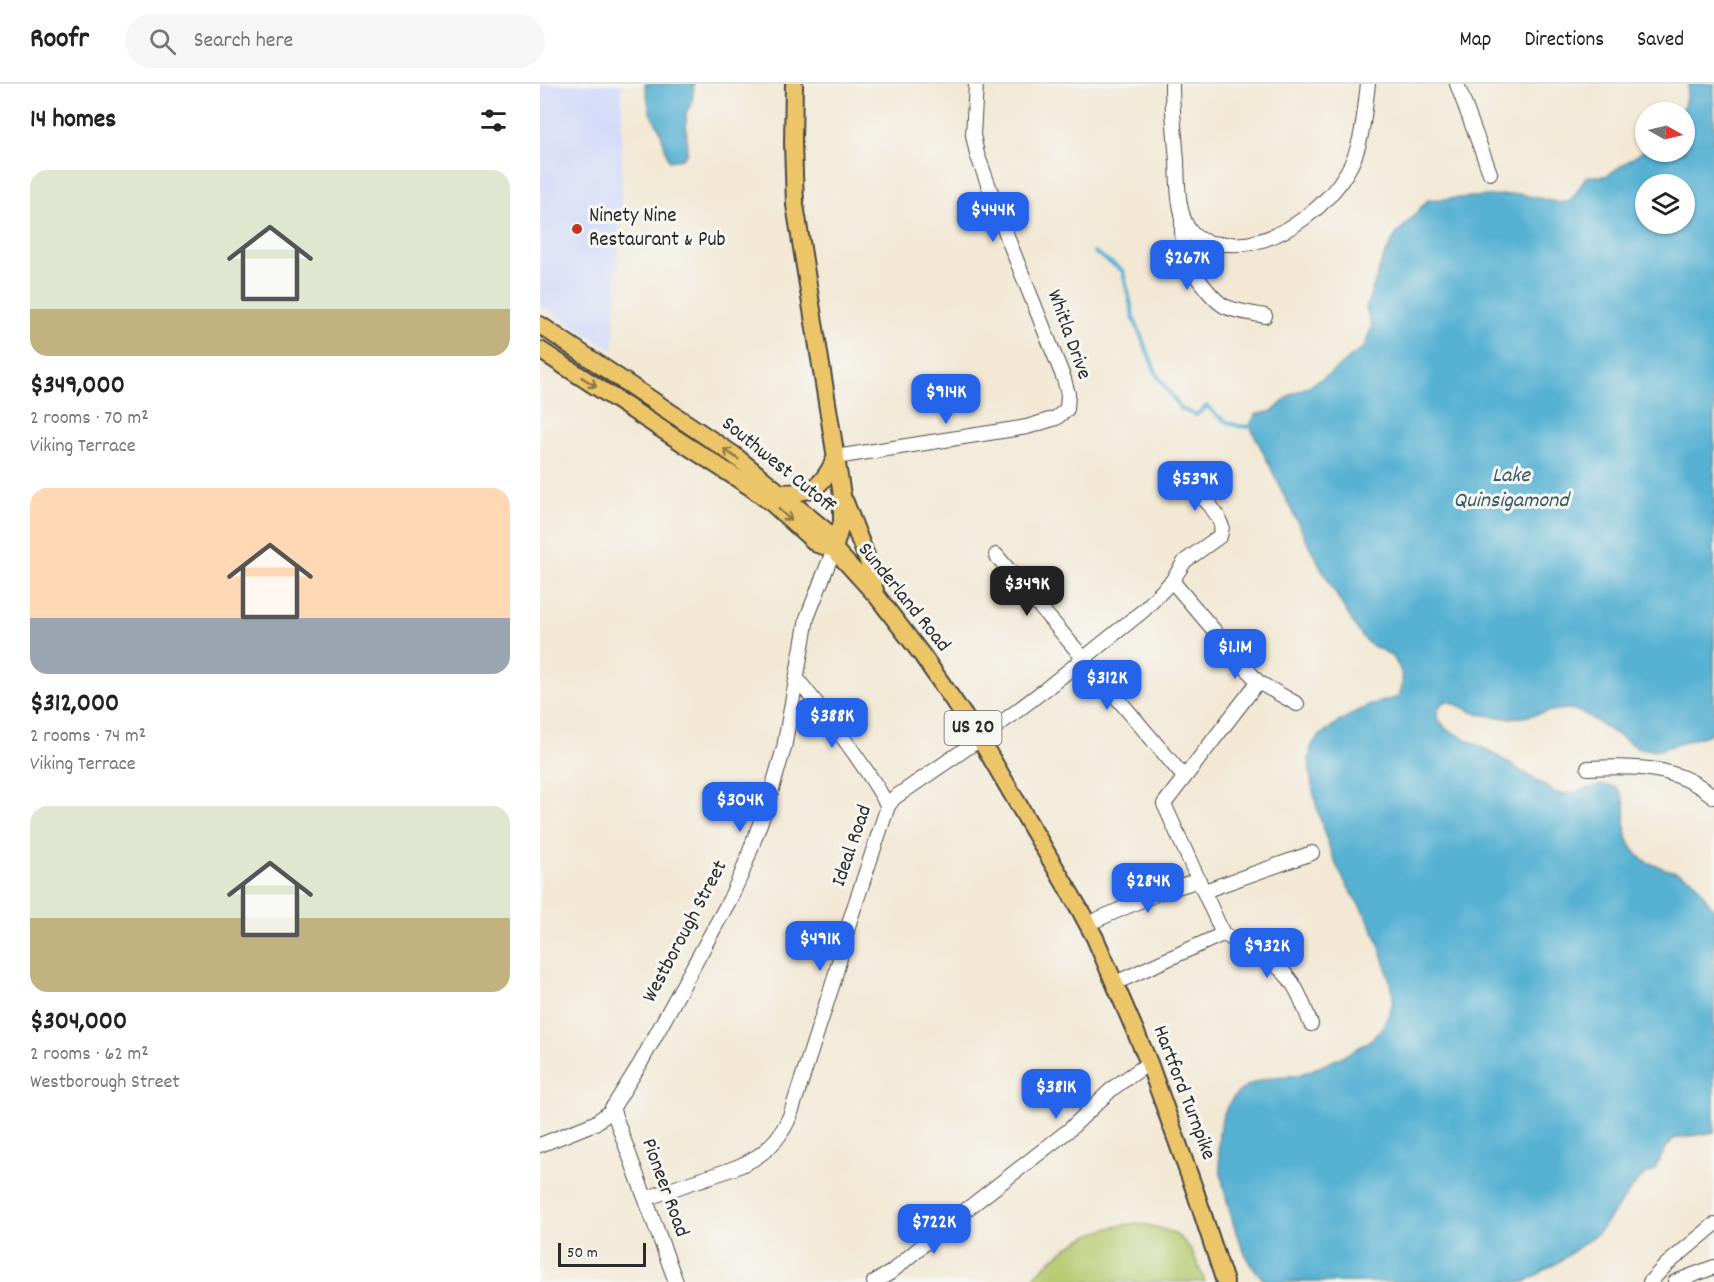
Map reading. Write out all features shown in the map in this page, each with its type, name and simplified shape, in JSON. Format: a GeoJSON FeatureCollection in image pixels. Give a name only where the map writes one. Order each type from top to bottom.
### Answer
{"type":"FeatureCollection","features":[{"type":"Feature","properties":{"kind":"main road","name":"Sunderland Road"},"geometry":{"type":"LineString","coordinates":[[794,84],[795,205],[842,495],[842,522],[834,549],[876,595],[922,655],[980,739],[1050,856],[1087,924]]}},
{"type":"Feature","properties":{"kind":"main road","name":"Southwest Cutoff"},"geometry":{"type":"LineString","coordinates":[[540,323],[734,455],[826,531],[834,549]]}},
{"type":"Feature","properties":{"kind":"main road","name":"Southwest Cutoff"},"geometry":{"type":"LineString","coordinates":[[540,350],[749,486],[773,504],[817,544],[834,549]]}},
{"type":"Feature","properties":{"kind":"main road"},"geometry":{"type":"LineString","coordinates":[[780,493],[805,491],[819,484],[827,476],[836,457]]}},
{"type":"Feature","properties":{"kind":"main road"},"geometry":{"type":"LineString","coordinates":[[842,495],[853,518],[868,561],[876,595]]}},
{"type":"Feature","properties":{"kind":"main road","name":"Hartford Turnpike"},"geometry":{"type":"LineString","coordinates":[[1087,924],[1149,1063],[1221,1271]]}},
{"type":"Feature","properties":{"kind":"street","name":"Whitla Drive"},"geometry":{"type":"LineString","coordinates":[[836,457],[1027,427],[1056,418],[1067,409],[1068,394],[1064,379],[977,154],[973,135],[976,84]]}},
{"type":"Feature","properties":{"kind":"street"},"geometry":{"type":"LineString","coordinates":[[1172,84],[1178,192],[1184,221],[1193,235],[1207,243],[1215,244],[1251,243],[1267,238],[1297,223],[1329,196],[1343,179],[1353,160],[1359,142],[1368,84]]}},
{"type":"Feature","properties":{"kind":"street"},"geometry":{"type":"LineString","coordinates":[[1457,84],[1490,173]]}},
{"type":"Feature","properties":{"kind":"street"},"geometry":{"type":"LineString","coordinates":[[1182,209],[1181,243],[1186,261],[1196,276],[1215,299],[1224,306],[1265,316]]}},
{"type":"Feature","properties":{"kind":"street","name":"Ideal Road"},"geometry":{"type":"LineString","coordinates":[[646,1199],[739,1167],[767,1150],[785,1128],[888,806],[894,798],[980,739],[1144,610],[1172,581],[1185,561],[1215,540],[1222,531],[1218,517],[1210,505],[1188,484]]}},
{"type":"Feature","properties":{"kind":"street","name":"Westborough Street"},"geometry":{"type":"LineString","coordinates":[[540,1145],[594,1123],[612,1108],[640,1064],[694,968],[742,873],[769,799],[784,748],[807,618],[834,549]]}},
{"type":"Feature","properties":{"kind":"street"},"geometry":{"type":"LineString","coordinates":[[996,555],[1184,777]]}},
{"type":"Feature","properties":{"kind":"street"},"geometry":{"type":"LineString","coordinates":[[1172,581],[1258,682],[1297,704]]}},
{"type":"Feature","properties":{"kind":"street"},"geometry":{"type":"LineString","coordinates":[[797,679],[848,744],[873,779],[888,806]]}},
{"type":"Feature","properties":{"kind":"street"},"geometry":{"type":"LineString","coordinates":[[1258,682],[1164,804],[1223,934],[1276,966],[1292,981],[1311,1024]]}},
{"type":"Feature","properties":{"kind":"street"},"geometry":{"type":"LineString","coordinates":[[1588,768],[1628,766],[1665,771],[1697,784],[1714,797]]}},
{"type":"Feature","properties":{"kind":"street"},"geometry":{"type":"LineString","coordinates":[[1087,924],[1158,893],[1202,885],[1312,853]]}},
{"type":"Feature","properties":{"kind":"street"},"geometry":{"type":"LineString","coordinates":[[1115,983],[1223,934]]}},
{"type":"Feature","properties":{"kind":"street"},"geometry":{"type":"LineString","coordinates":[[874,1282],[890,1273],[929,1239],[1069,1130],[1113,1088],[1149,1063]]}},
{"type":"Feature","properties":{"kind":"street","name":"Pioneer Road"},"geometry":{"type":"LineString","coordinates":[[612,1108],[676,1282]]}},
{"type":"Feature","properties":{"kind":"street"},"geometry":{"type":"LineString","coordinates":[[1650,1282],[1666,1265],[1714,1225]]}},
{"type":"Feature","properties":{"kind":"street"},"geometry":{"type":"LineString","coordinates":[[1675,1282],[1714,1267]]}},
{"type":"Feature","properties":{"kind":"shaded area"},"geometry":{"type":"Polygon","coordinates":[[[540,84],[622,84],[622,180],[613,350],[540,305],[540,84]]]}},
{"type":"Feature","properties":{"kind":"green space"},"geometry":{"type":"Polygon","coordinates":[[[1137,1223],[1165,1230],[1183,1240],[1194,1256],[1205,1282],[1030,1282],[1053,1259],[1078,1241],[1105,1229],[1137,1223]]]}},
{"type":"Feature","properties":{"kind":"water"},"geometry":{"type":"Polygon","coordinates":[[[645,84],[694,84],[692,102],[686,113],[687,153],[681,159],[669,161],[660,130],[650,112],[645,84]]]}},
{"type":"Feature","properties":{"kind":"water","name":"Lake Quinsigamond"},"geometry":{"type":"Polygon","coordinates":[[[1689,84],[1714,84],[1714,731],[1659,750],[1639,749],[1585,714],[1571,709],[1505,718],[1477,714],[1449,701],[1440,706],[1437,717],[1446,729],[1489,751],[1556,793],[1573,793],[1602,785],[1617,788],[1625,802],[1627,836],[1636,853],[1650,863],[1692,879],[1714,908],[1714,1132],[1673,1139],[1654,1171],[1637,1182],[1597,1234],[1557,1263],[1525,1282],[1266,1282],[1257,1273],[1244,1252],[1231,1217],[1219,1158],[1221,1125],[1234,1097],[1247,1086],[1270,1078],[1301,1074],[1341,1057],[1371,1040],[1388,1016],[1393,994],[1385,962],[1373,929],[1340,872],[1326,838],[1312,783],[1310,752],[1316,739],[1339,722],[1381,701],[1397,698],[1402,679],[1399,667],[1391,656],[1366,641],[1355,627],[1311,549],[1250,426],[1255,415],[1273,411],[1292,394],[1328,375],[1365,346],[1372,326],[1366,308],[1382,261],[1396,235],[1428,200],[1519,194],[1561,203],[1569,201],[1575,195],[1585,178],[1606,176],[1635,157],[1635,162],[1695,162],[1695,102],[1685,102],[1689,84]]]}},
{"type":"Feature","properties":{"kind":"waterway"},"geometry":{"type":"LineString","coordinates":[[1094,252],[1123,271],[1134,319],[1157,375],[1181,409],[1196,415],[1207,406],[1228,422],[1246,427],[1253,426]]}},
{"type":"Feature","properties":{"kind":"place","name":"Ninety Nine Restaurant & Pub"},"geometry":{"type":"Point","coordinates":[577,229]}}]}
